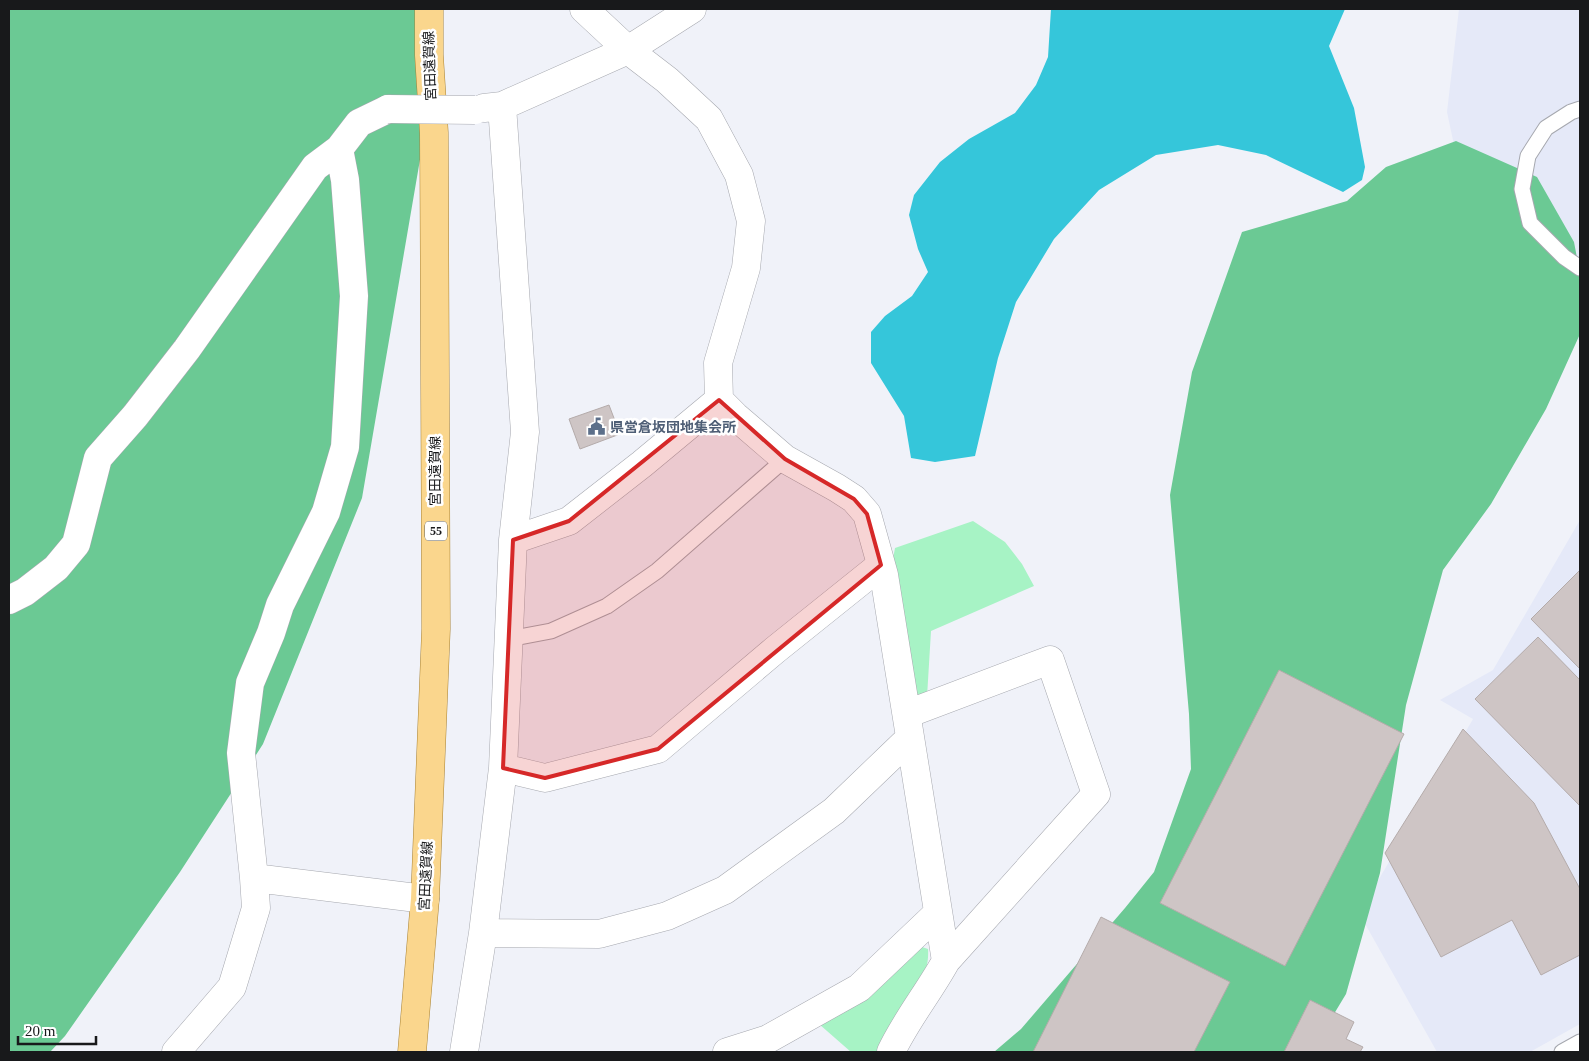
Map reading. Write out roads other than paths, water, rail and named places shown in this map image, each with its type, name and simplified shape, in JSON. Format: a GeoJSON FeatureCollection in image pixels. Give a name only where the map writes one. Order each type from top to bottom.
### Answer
{"type":"FeatureCollection","features":[{"type":"Feature","properties":{"kind":"main road","name":"宮田遠賀線"},"geometry":{"type":"LineString","coordinates":[[412,1052],[425,900],[436,628],[434,133],[429,55],[429,9]]}},
{"type":"Feature","properties":{"kind":"street"},"geometry":{"type":"LineString","coordinates":[[584,9],[628,50],[667,80],[709,119],[739,175],[751,221],[746,268],[718,363],[719,400],[785,459],[854,499],[867,514],[881,565],[946,961]]}},
{"type":"Feature","properties":{"kind":"street"},"geometry":{"type":"LineString","coordinates":[[9,600],[25,592],[56,568],[76,544],[98,458],[136,416],[187,350],[315,167],[339,149],[359,123],[388,109],[489,108],[628,50],[692,9]]}},
{"type":"Feature","properties":{"kind":"street"},"geometry":{"type":"LineString","coordinates":[[464,1052],[483,933],[503,768],[513,540],[525,432],[489,108]]}},
{"type":"Feature","properties":{"kind":"street"},"geometry":{"type":"LineString","coordinates":[[176,1052],[232,987],[256,908],[242,753],[250,683],[271,633],[280,604],[326,512],[345,447],[354,296],[344,180],[339,149]]}},
{"type":"Feature","properties":{"kind":"street"},"geometry":{"type":"LineString","coordinates":[[513,540],[569,521],[719,400]]}},
{"type":"Feature","properties":{"kind":"street"},"geometry":{"type":"LineString","coordinates":[[503,768],[545,778],[658,749],[775,650],[881,565]]}},
{"type":"Feature","properties":{"kind":"street"},"geometry":{"type":"LineString","coordinates":[[483,933],[599,934],[667,916],[725,890],[834,811],[908,726],[1050,660],[1096,794],[946,961],[891,1052]]}},
{"type":"Feature","properties":{"kind":"street"},"geometry":{"type":"LineString","coordinates":[[254,878],[425,900]]}},
{"type":"Feature","properties":{"kind":"street"},"geometry":{"type":"LineString","coordinates":[[727,1052],[768,1039],[859,988],[938,913]]}},
{"type":"Feature","properties":{"kind":"lane"},"geometry":{"type":"LineString","coordinates":[[1580,109],[1571,112],[1546,128],[1528,156],[1522,189],[1530,223],[1564,257],[1580,268]]}},
{"type":"Feature","properties":{"kind":"lane"},"geometry":{"type":"LineString","coordinates":[[509,639],[551,631],[607,606],[657,571],[785,459]]}},
{"type":"Feature","properties":{"kind":"lane"},"geometry":{"type":"LineString","coordinates":[[1562,1052],[1580,1042]]}},
{"type":"Feature","properties":{"kind":"water"},"geometry":{"type":"Polygon","coordinates":[[[1051,9],[1345,9],[1329,46],[1354,108],[1365,167],[1362,180],[1343,192],[1266,155],[1218,145],[1156,155],[1099,190],[1054,239],[1016,302],[998,358],[975,456],[935,462],[911,458],[904,416],[871,363],[871,332],[885,316],[912,296],[928,272],[918,249],[909,215],[914,195],[940,162],[969,139],[1015,113],[1036,85],[1048,57],[1051,9]]]}},
{"type":"Feature","properties":{"kind":"place","name":"県営倉坂団地集会所"},"geometry":{"type":"Point","coordinates":[596,427]}}]}
